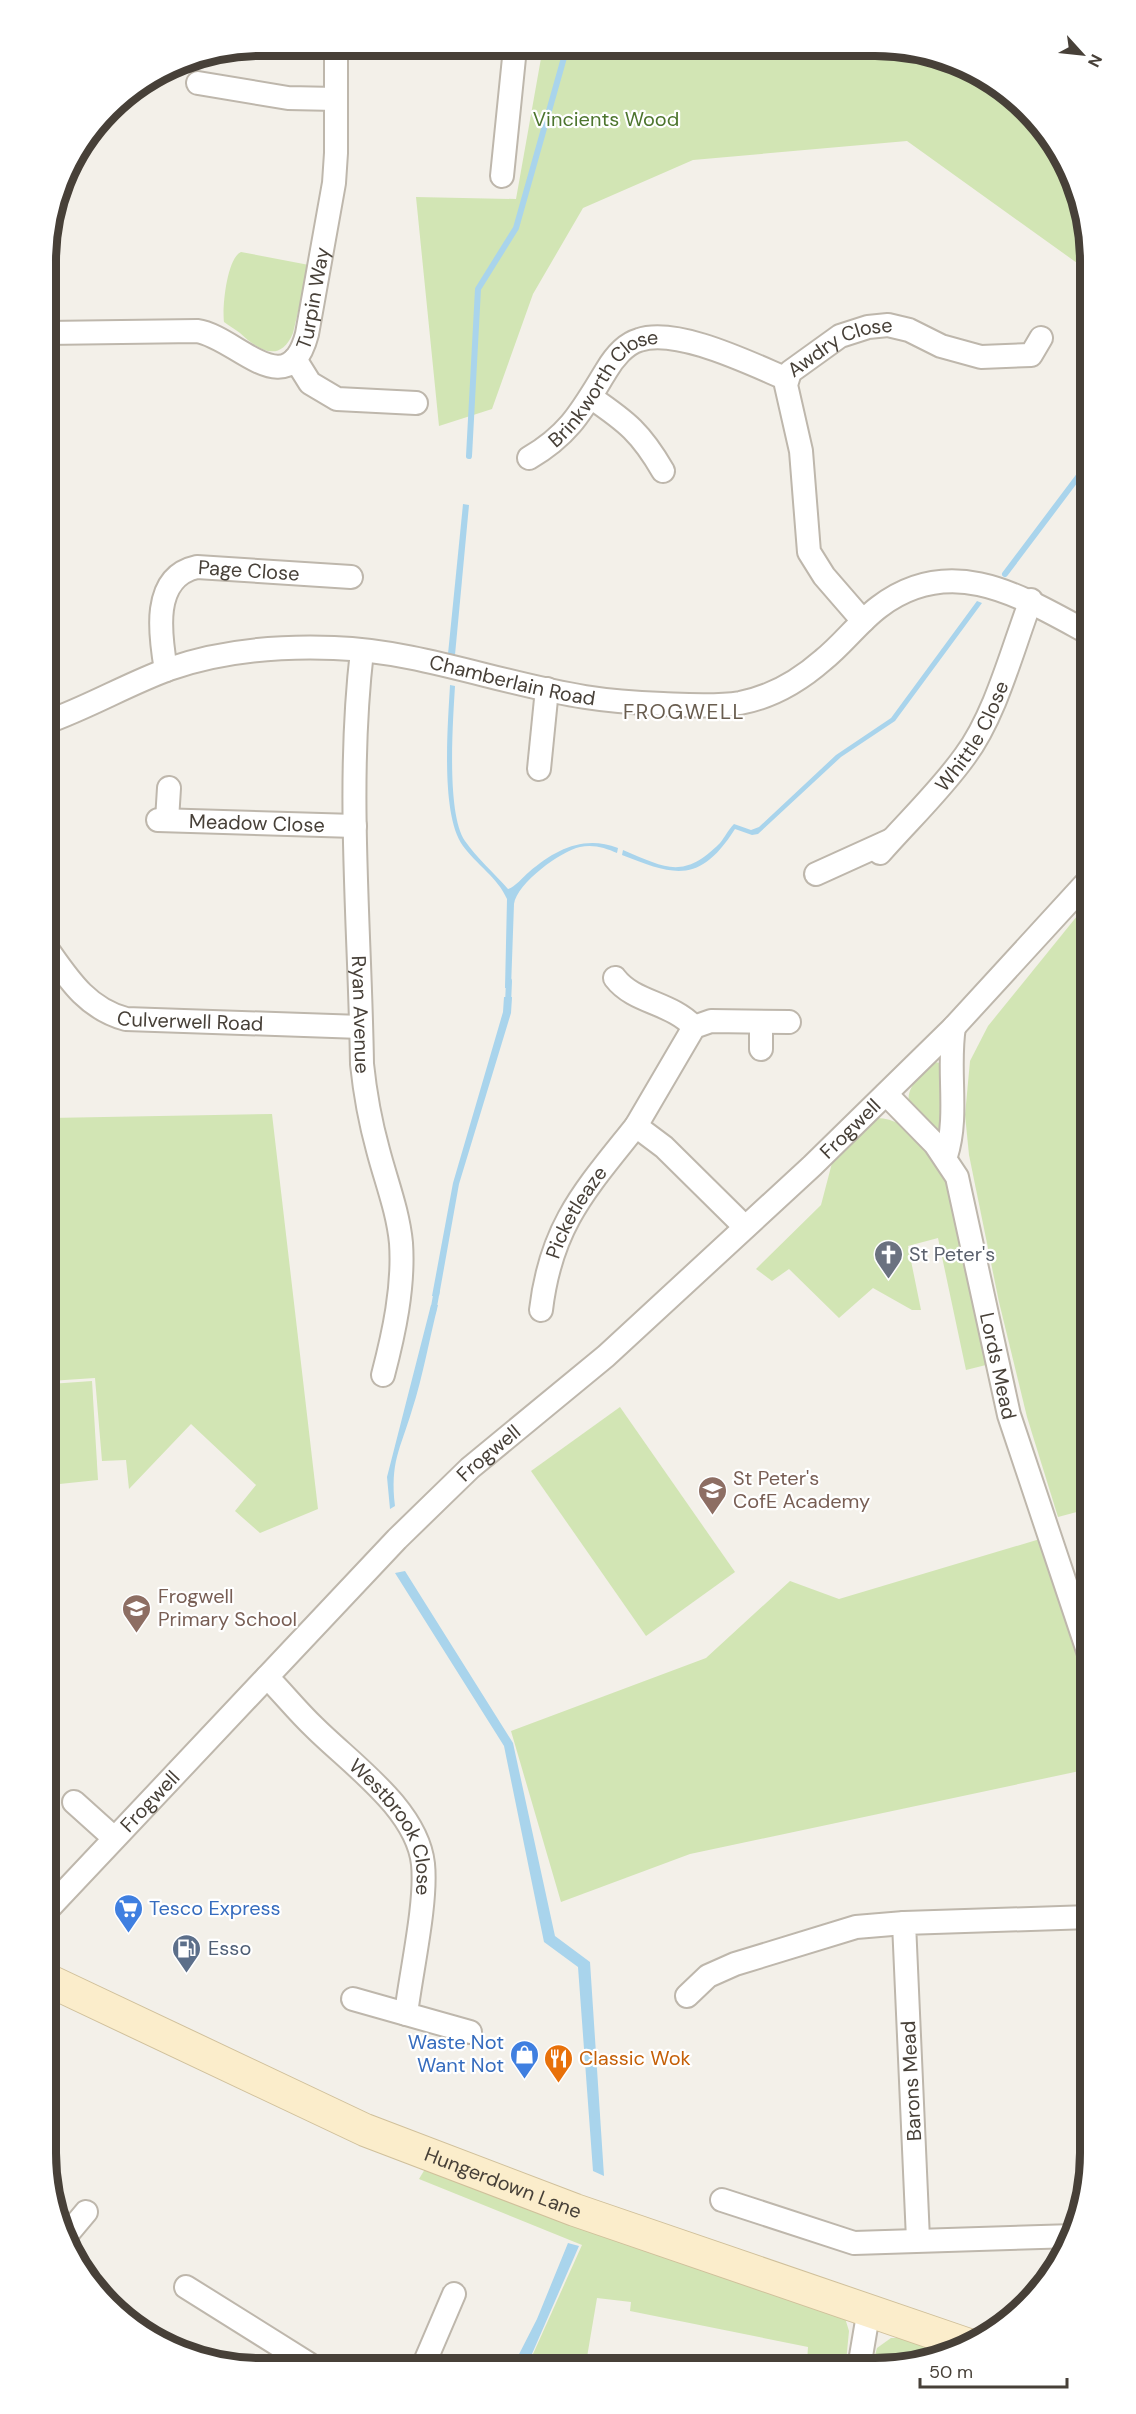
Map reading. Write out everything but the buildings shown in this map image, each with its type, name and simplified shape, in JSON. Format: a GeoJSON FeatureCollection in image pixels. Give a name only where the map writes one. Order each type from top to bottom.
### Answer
{"type":"FeatureCollection","features":[{"type":"Feature","properties":{"kind":"main road","name":"Hungerdown Lane"},"geometry":{"type":"LineString","coordinates":[[56,1984],[376,2134],[575,2210],[958,2341]]}},
{"type":"Feature","properties":{"kind":"street","name":"Turpin Way"},"geometry":{"type":"LineString","coordinates":[[56,333],[195,330],[215,335],[258,363],[278,366],[295,359],[301,352],[307,334],[330,211],[336,153],[336,56]]}},
{"type":"Feature","properties":{"kind":"street"},"geometry":{"type":"LineString","coordinates":[[502,176],[510,56]]}},
{"type":"Feature","properties":{"kind":"street"},"geometry":{"type":"LineString","coordinates":[[198,83],[288,98],[336,99]]}},
{"type":"Feature","properties":{"kind":"street","name":"Awdry Close"},"geometry":{"type":"LineString","coordinates":[[863,621],[799,547],[801,451],[788,396],[787,379],[790,372],[840,336],[868,327],[888,325],[909,330],[941,346],[981,357],[1038,354]]}},
{"type":"Feature","properties":{"kind":"street","name":"Brinkworth Close"},"geometry":{"type":"LineString","coordinates":[[541,457],[562,437],[592,398],[607,369],[621,351],[638,340],[651,338],[704,346],[787,379]]}},
{"type":"Feature","properties":{"kind":"street"},"geometry":{"type":"LineString","coordinates":[[295,359],[310,383],[337,399],[416,404]]}},
{"type":"Feature","properties":{"kind":"street"},"geometry":{"type":"LineString","coordinates":[[592,398],[630,424],[652,463]]}},
{"type":"Feature","properties":{"kind":"street","name":"Page Close"},"geometry":{"type":"LineString","coordinates":[[166,670],[161,639],[162,609],[172,582],[186,569],[197,567],[339,582]]}},
{"type":"Feature","properties":{"kind":"street","name":"Chamberlain Road"},"geometry":{"type":"LineString","coordinates":[[56,718],[166,670],[237,653],[336,648],[471,670],[587,697],[640,703],[719,705],[752,700],[775,693],[796,681],[833,653],[877,608],[901,593],[935,582],[990,585],[1031,600],[1081,629]]}},
{"type":"Feature","properties":{"kind":"street","name":"Whittle Close"},"geometry":{"type":"LineString","coordinates":[[816,874],[886,847],[960,764],[986,720],[1031,600]]}},
{"type":"Feature","properties":{"kind":"street","name":"Ryan Avenue"},"geometry":{"type":"LineString","coordinates":[[362,651],[358,679],[355,826],[362,1027],[367,1102],[401,1244],[396,1323],[383,1375]]}},
{"type":"Feature","properties":{"kind":"street"},"geometry":{"type":"LineString","coordinates":[[539,769],[548,747],[547,689]]}},
{"type":"Feature","properties":{"kind":"street","name":"Meadow Close"},"geometry":{"type":"LineString","coordinates":[[169,788],[163,820],[355,826]]}},
{"type":"Feature","properties":{"kind":"street","name":"Frogwell"},"geometry":{"type":"LineString","coordinates":[[56,1901],[346,1590],[447,1490],[514,1430],[606,1356],[746,1227],[954,1028],[1081,890]]}},
{"type":"Feature","properties":{"kind":"street","name":"Culverwell Road"},"geometry":{"type":"LineString","coordinates":[[56,961],[81,994],[112,1015],[155,1021],[362,1027]]}},
{"type":"Feature","properties":{"kind":"street"},"geometry":{"type":"LineString","coordinates":[[615,978],[626,990],[674,1011],[694,1027],[711,1021],[789,1022]]}},
{"type":"Feature","properties":{"kind":"street"},"geometry":{"type":"LineString","coordinates":[[761,1022],[761,1049]]}},
{"type":"Feature","properties":{"kind":"street","name":"Picketleaze"},"geometry":{"type":"LineString","coordinates":[[541,1310],[547,1265],[563,1225],[587,1189],[636,1126],[694,1027]]}},
{"type":"Feature","properties":{"kind":"street"},"geometry":{"type":"LineString","coordinates":[[946,1156],[950,1136],[950,1055],[954,1028]]}},
{"type":"Feature","properties":{"kind":"street","name":"Lords Mead"},"geometry":{"type":"LineString","coordinates":[[886,1094],[946,1156],[959,1185],[1009,1415],[1080,1628]]}},
{"type":"Feature","properties":{"kind":"street"},"geometry":{"type":"LineString","coordinates":[[636,1126],[664,1147],[746,1227]]}},
{"type":"Feature","properties":{"kind":"street","name":"Westbrook Close"},"geometry":{"type":"LineString","coordinates":[[267,1677],[312,1725],[394,1804],[418,1842],[423,1863],[423,1886],[406,2014]]}},
{"type":"Feature","properties":{"kind":"street"},"geometry":{"type":"LineString","coordinates":[[74,1802],[114,1838]]}},
{"type":"Feature","properties":{"kind":"street"},"geometry":{"type":"LineString","coordinates":[[688,1996],[708,1976],[735,1964],[856,1927],[904,1923],[1080,1917]]}},
{"type":"Feature","properties":{"kind":"street","name":"Barons Mead"},"geometry":{"type":"LineString","coordinates":[[904,1923],[918,2240]]}},
{"type":"Feature","properties":{"kind":"street"},"geometry":{"type":"LineString","coordinates":[[353,1999],[471,2032]]}},
{"type":"Feature","properties":{"kind":"street"},"geometry":{"type":"LineString","coordinates":[[723,2200],[848,2242],[1062,2236]]}},
{"type":"Feature","properties":{"kind":"street"},"geometry":{"type":"LineString","coordinates":[[70,2230],[86,2212]]}},
{"type":"Feature","properties":{"kind":"street"},"geometry":{"type":"LineString","coordinates":[[186,2287],[299,2358]]}},
{"type":"Feature","properties":{"kind":"street"},"geometry":{"type":"LineString","coordinates":[[427,2358],[454,2294]]}},
{"type":"Feature","properties":{"kind":"street"},"geometry":{"type":"LineString","coordinates":[[861,2358],[869,2310]]}},
{"type":"Feature","properties":{"kind":"green space","name":"Vincients Wood"},"geometry":{"type":"Polygon","coordinates":[[[541,56],[889,56],[915,59],[941,66],[978,83],[1000,98],[1038,136],[1053,158],[1074,207],[1081,266],[907,141],[693,160],[583,208],[533,294],[492,409],[439,426],[416,197],[516,199],[541,56]]]}},
{"type":"Feature","properties":{"kind":"green space"},"geometry":{"type":"Polygon","coordinates":[[[241,252],[309,265],[293,333],[288,343],[275,351],[261,349],[224,322],[229,273],[236,256],[241,252]]]}},
{"type":"Feature","properties":{"kind":"green space"},"geometry":{"type":"Polygon","coordinates":[[[1081,912],[1080,1511],[1058,1517],[1027,1417],[999,1302],[969,1155],[965,1115],[970,1061],[988,1026],[1081,912]]]}},
{"type":"Feature","properties":{"kind":"green space"},"geometry":{"type":"Polygon","coordinates":[[[935,1062],[940,1063],[943,1131],[939,1133],[909,1102],[913,1085],[935,1062]]]}},
{"type":"Feature","properties":{"kind":"green space"},"geometry":{"type":"Polygon","coordinates":[[[272,1114],[318,1509],[260,1533],[235,1511],[256,1485],[191,1424],[129,1489],[126,1460],[102,1461],[95,1378],[56,1381],[56,1118],[272,1114]]]}},
{"type":"Feature","properties":{"kind":"green space"},"geometry":{"type":"Polygon","coordinates":[[[877,1118],[889,1120],[912,1132],[932,1152],[953,1186],[986,1365],[966,1370],[938,1238],[908,1246],[921,1310],[912,1310],[873,1288],[839,1318],[789,1269],[772,1281],[756,1269],[821,1205],[832,1163],[877,1118]]]}},
{"type":"Feature","properties":{"kind":"green space"},"geometry":{"type":"Polygon","coordinates":[[[92,1381],[98,1480],[56,1484],[56,1384],[92,1381]]]}},
{"type":"Feature","properties":{"kind":"green space"},"geometry":{"type":"Polygon","coordinates":[[[620,1407],[735,1572],[646,1636],[531,1471],[620,1407]]]}},
{"type":"Feature","properties":{"kind":"green space"},"geometry":{"type":"Polygon","coordinates":[[[1040,1539],[1080,1644],[1080,1771],[690,1854],[561,1902],[511,1731],[706,1658],[790,1581],[839,1599],[1040,1539]]]}},
{"type":"Feature","properties":{"kind":"green space"},"geometry":{"type":"Polygon","coordinates":[[[425,2169],[845,2318],[849,2331],[846,2358],[807,2358],[808,2347],[630,2311],[631,2302],[597,2298],[587,2358],[531,2358],[582,2245],[419,2179],[425,2169]]]}},
{"type":"Feature","properties":{"kind":"green space"},"geometry":{"type":"Polygon","coordinates":[[[891,2338],[902,2338],[939,2348],[902,2357],[874,2358],[877,2348],[891,2338]]]}},
{"type":"Feature","properties":{"kind":"water"},"geometry":{"type":"Polygon","coordinates":[[[463,504],[469,505],[455,655],[448,654],[463,504]]]}},
{"type":"Feature","properties":{"kind":"water"},"geometry":{"type":"Polygon","coordinates":[[[977,601],[982,603],[895,721],[841,757],[758,834],[752,835],[735,829],[710,859],[698,867],[685,870],[672,871],[657,868],[622,855],[623,850],[651,862],[674,867],[684,866],[707,855],[720,843],[734,824],[751,830],[759,827],[836,755],[891,718],[977,601]]]}},
{"type":"Feature","properties":{"kind":"water"},"geometry":{"type":"Polygon","coordinates":[[[450,685],[455,686],[452,766],[455,810],[459,828],[465,841],[508,889],[539,864],[571,846],[594,843],[618,848],[617,853],[595,846],[572,850],[541,869],[523,887],[514,904],[511,988],[505,988],[507,899],[498,884],[463,846],[451,813],[447,768],[450,685]]]}},
{"type":"Feature","properties":{"kind":"water"},"geometry":{"type":"Polygon","coordinates":[[[504,997],[512,997],[511,1013],[459,1184],[439,1296],[432,1296],[453,1183],[503,1012],[504,997]]]}},
{"type":"Feature","properties":{"kind":"water"},"geometry":{"type":"Polygon","coordinates":[[[431,1305],[438,1305],[412,1410],[397,1456],[394,1478],[395,1506],[390,1509],[387,1477],[431,1305]]]}},
{"type":"Feature","properties":{"kind":"water"},"geometry":{"type":"Polygon","coordinates":[[[405,1571],[513,1743],[555,1936],[590,1962],[604,2176],[593,2171],[578,1967],[544,1942],[504,1746],[395,1573],[405,1571]]]}},
{"type":"Feature","properties":{"kind":"water"},"geometry":{"type":"Polygon","coordinates":[[[568,2243],[579,2246],[530,2358],[517,2358],[537,2319],[568,2243]]]}},
{"type":"Feature","properties":{"kind":"waterway"},"geometry":{"type":"LineString","coordinates":[[469,456],[478,289],[516,228],[564,56]]}},
{"type":"Feature","properties":{"kind":"waterway"},"geometry":{"type":"LineString","coordinates":[[1005,574],[1081,473]]}},
{"type":"Feature","properties":{"kind":"waterway"},"geometry":{"type":"LineString","coordinates":[[508,1004],[509,981]]}},
{"type":"Feature","properties":{"kind":"waterway"},"geometry":{"type":"LineString","coordinates":[[433,1312],[437,1290]]}},
{"type":"Feature","properties":{"kind":"place","name":"St Peter's"},"geometry":{"type":"Point","coordinates":[888,1280]}},
{"type":"Feature","properties":{"kind":"place","name":"St Peter's CofE Academy"},"geometry":{"type":"Point","coordinates":[712,1516]}},
{"type":"Feature","properties":{"kind":"place","name":"Frogwell Primary School"},"geometry":{"type":"Point","coordinates":[137,1634]}},
{"type":"Feature","properties":{"kind":"place","name":"Tesco Express"},"geometry":{"type":"Point","coordinates":[128,1934]}},
{"type":"Feature","properties":{"kind":"place","name":"Esso"},"geometry":{"type":"Point","coordinates":[187,1974]}},
{"type":"Feature","properties":{"kind":"place","name":"Waste Not Want Not"},"geometry":{"type":"Point","coordinates":[525,2080]}},
{"type":"Feature","properties":{"kind":"place","name":"Classic Wok"},"geometry":{"type":"Point","coordinates":[558,2084]}},
{"type":"Feature","properties":{"kind":"district","name":"FROGWELL"},"geometry":{"type":"Point","coordinates":[684,712]}}]}
